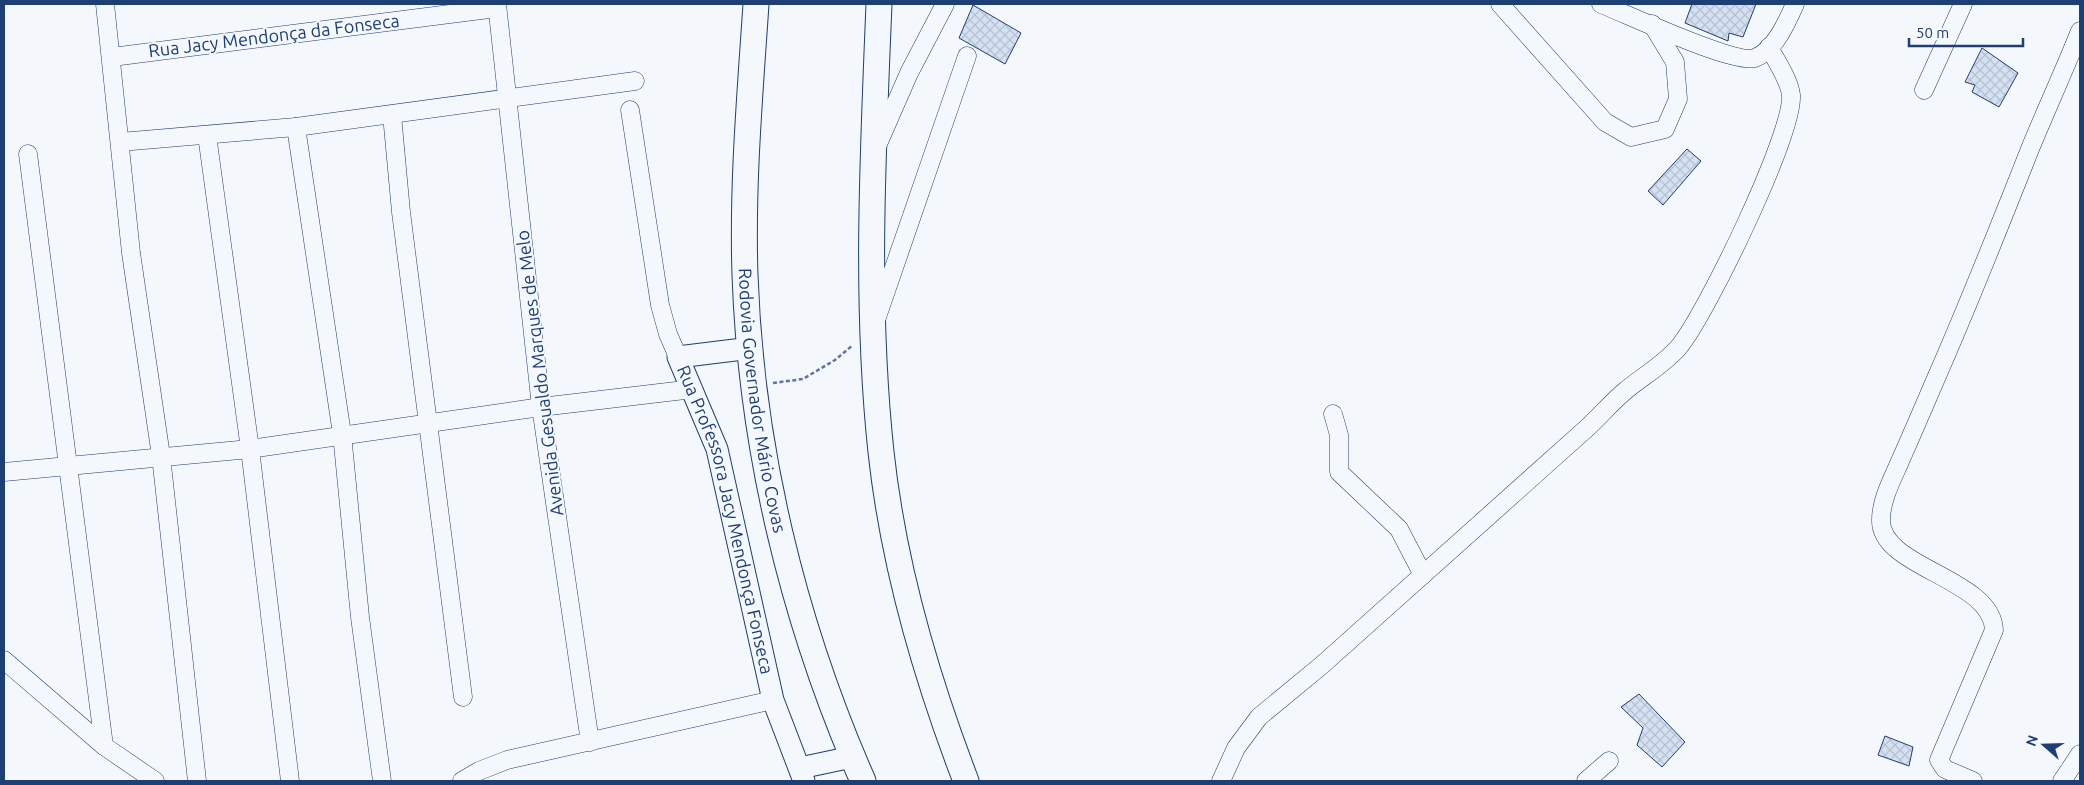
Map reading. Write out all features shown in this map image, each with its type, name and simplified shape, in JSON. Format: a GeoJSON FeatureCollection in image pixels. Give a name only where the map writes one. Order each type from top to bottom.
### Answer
{"type":"FeatureCollection","features":[{"type":"Feature","properties":{"kind":"highway","name":"Rodovia Governador Mário Covas"},"geometry":{"type":"LineString","coordinates":[[756,4],[744,185],[745,276],[754,385],[767,477],[797,596],[817,664],[863,781]]}},
{"type":"Feature","properties":{"kind":"highway"},"geometry":{"type":"LineString","coordinates":[[879,4],[872,156],[871,255],[881,454],[896,545],[920,641],[960,777]]}},
{"type":"Feature","properties":{"kind":"main road"},"geometry":{"type":"LineString","coordinates":[[678,357],[751,348]]}},
{"type":"Feature","properties":{"kind":"main road","name":"Rua Professora Jacy Mendonça Fonseca"},"geometry":{"type":"LineString","coordinates":[[678,357],[717,449],[773,700],[802,775]]}},
{"type":"Feature","properties":{"kind":"main road"},"geometry":{"type":"LineString","coordinates":[[802,775],[852,756]]}},
{"type":"Feature","properties":{"kind":"street"},"geometry":{"type":"LineString","coordinates":[[105,4],[112,57],[130,253],[161,456],[197,781]]}},
{"type":"Feature","properties":{"kind":"street"},"geometry":{"type":"LineString","coordinates":[[872,156],[909,73],[945,4]]}},
{"type":"Feature","properties":{"kind":"street"},"geometry":{"type":"LineString","coordinates":[[1500,4],[1605,122],[1631,137],[1665,129],[1678,99],[1675,62],[1652,24]]}},
{"type":"Feature","properties":{"kind":"street"},"geometry":{"type":"LineString","coordinates":[[1601,4],[1718,53],[1741,59],[1754,58],[1769,47],[1796,4]]}},
{"type":"Feature","properties":{"kind":"street"},"geometry":{"type":"LineString","coordinates":[[1924,90],[1963,4]]}},
{"type":"Feature","properties":{"kind":"street","name":"Rua Jacy Mendonça da Fonseca"},"geometry":{"type":"LineString","coordinates":[[112,57],[497,6]]}},
{"type":"Feature","properties":{"kind":"street","name":"Avenida Gesualdo Marques de Melo"},"geometry":{"type":"LineString","coordinates":[[497,6],[541,407],[590,742]]}},
{"type":"Feature","properties":{"kind":"street"},"geometry":{"type":"LineString","coordinates":[[1973,781],[1945,769],[1939,760],[1994,630],[1994,619],[1990,611],[1957,585],[1903,553],[1889,541],[1883,532],[1881,520],[1891,483],[1976,286],[2080,31]]}},
{"type":"Feature","properties":{"kind":"street"},"geometry":{"type":"LineString","coordinates":[[1221,781],[1236,748],[1259,717],[1322,665],[1587,428],[1623,393],[1661,366],[1692,331],[1775,157],[1788,116],[1791,96],[1786,80],[1769,47]]}},
{"type":"Feature","properties":{"kind":"street"},"geometry":{"type":"LineString","coordinates":[[874,327],[967,56]]}},
{"type":"Feature","properties":{"kind":"street"},"geometry":{"type":"LineString","coordinates":[[120,142],[296,127],[635,81]]}},
{"type":"Feature","properties":{"kind":"street","name":"Rua Professora Jacy Mendonça Fonseca"},"geometry":{"type":"LineString","coordinates":[[630,110],[660,305],[668,334],[678,357]]}},
{"type":"Feature","properties":{"kind":"street"},"geometry":{"type":"LineString","coordinates":[[392,115],[401,212],[463,697]]}},
{"type":"Feature","properties":{"kind":"street"},"geometry":{"type":"LineString","coordinates":[[296,127],[342,434],[360,616],[382,781]]}},
{"type":"Feature","properties":{"kind":"street"},"geometry":{"type":"LineString","coordinates":[[207,135],[250,449],[290,781]]}},
{"type":"Feature","properties":{"kind":"street"},"geometry":{"type":"LineString","coordinates":[[28,154],[104,746]]}},
{"type":"Feature","properties":{"kind":"street"},"geometry":{"type":"LineString","coordinates":[[4,472],[250,449],[429,422],[693,389]]}},
{"type":"Feature","properties":{"kind":"street"},"geometry":{"type":"LineString","coordinates":[[1333,414],[1339,435],[1339,472],[1399,529],[1423,575]]}},
{"type":"Feature","properties":{"kind":"street"},"geometry":{"type":"LineString","coordinates":[[4,660],[104,746],[155,781]]}},
{"type":"Feature","properties":{"kind":"street"},"geometry":{"type":"LineString","coordinates":[[462,781],[479,771],[507,760],[773,700]]}},
{"type":"Feature","properties":{"kind":"street"},"geometry":{"type":"LineString","coordinates":[[2062,781],[2080,754]]}},
{"type":"Feature","properties":{"kind":"street"},"geometry":{"type":"LineString","coordinates":[[1586,781],[1609,761]]}},
{"type":"Feature","properties":{"kind":"path"},"geometry":{"type":"LineString","coordinates":[[754,385],[803,379],[835,360],[874,327]]}},
{"type":"Feature","properties":{"kind":"building"},"geometry":{"type":"Polygon","coordinates":[[[1692,4],[1756,4],[1743,37],[1729,33],[1728,41],[1685,23],[1692,4]]]}},
{"type":"Feature","properties":{"kind":"building"},"geometry":{"type":"Polygon","coordinates":[[[973,5],[1021,33],[1005,64],[959,38],[973,5]]]}},
{"type":"Feature","properties":{"kind":"building"},"geometry":{"type":"Polygon","coordinates":[[[1982,48],[2018,73],[1999,107],[1972,92],[1975,85],[1965,82],[1982,48]]]}},
{"type":"Feature","properties":{"kind":"building"},"geometry":{"type":"Polygon","coordinates":[[[1687,149],[1701,161],[1663,205],[1648,191],[1687,149]]]}},
{"type":"Feature","properties":{"kind":"building"},"geometry":{"type":"Polygon","coordinates":[[[1639,694],[1685,742],[1662,767],[1637,745],[1643,728],[1621,707],[1639,694]]]}},
{"type":"Feature","properties":{"kind":"building"},"geometry":{"type":"Polygon","coordinates":[[[1885,736],[1913,747],[1909,766],[1878,755],[1885,736]]]}}]}
